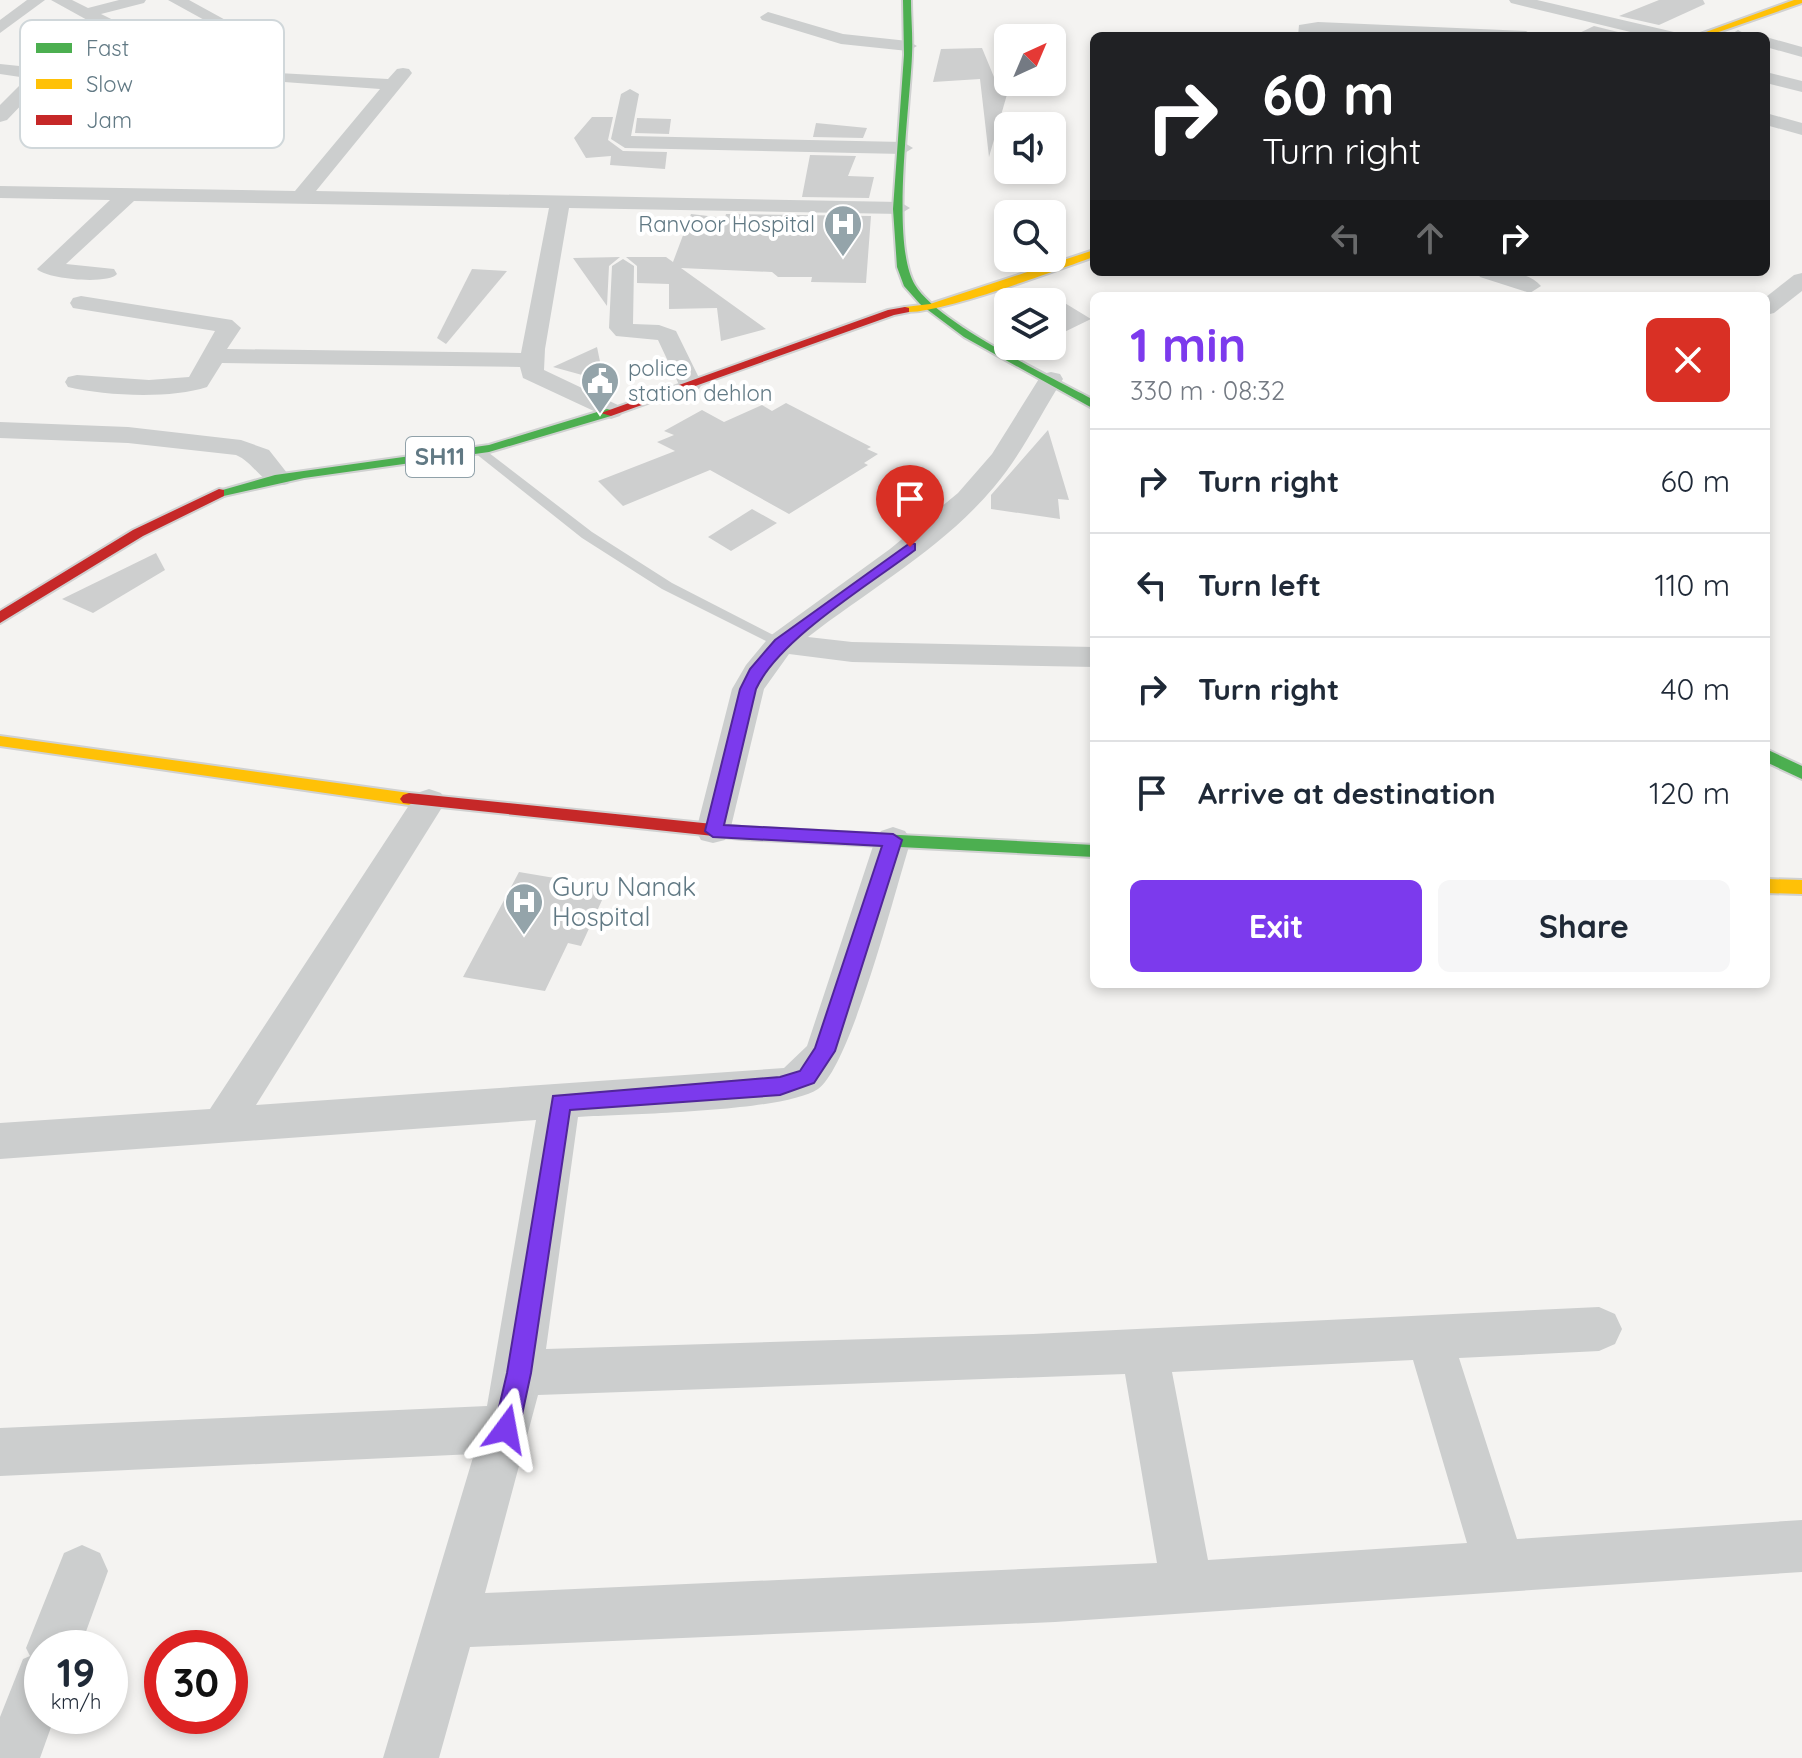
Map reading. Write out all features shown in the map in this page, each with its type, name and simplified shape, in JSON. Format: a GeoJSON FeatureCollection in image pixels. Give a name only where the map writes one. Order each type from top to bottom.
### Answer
{"type":"FeatureCollection","features":[{"type":"Feature","properties":{"kind":"street"},"geometry":{"type":"LineString","coordinates":[[0,28],[37,0]]}},
{"type":"Feature","properties":{"kind":"street"},"geometry":{"type":"LineString","coordinates":[[59,0],[101,20]]}},
{"type":"Feature","properties":{"kind":"street"},"geometry":{"type":"LineString","coordinates":[[89,20],[138,0]]}},
{"type":"Feature","properties":{"kind":"street"},"geometry":{"type":"LineString","coordinates":[[176,0],[216,20]]}},
{"type":"Feature","properties":{"kind":"street"},"geometry":{"type":"LineString","coordinates":[[907,0],[908,46],[900,208],[905,274],[925,301],[962,328],[1090,403]]}},
{"type":"Feature","properties":{"kind":"street"},"geometry":{"type":"LineString","coordinates":[[1517,0],[1651,32]]}},
{"type":"Feature","properties":{"kind":"street"},"geometry":{"type":"LineString","coordinates":[[1739,32],[1802,0]]}},
{"type":"Feature","properties":{"kind":"street"},"geometry":{"type":"LineString","coordinates":[[1739,32],[1802,13]]}},
{"type":"Feature","properties":{"kind":"street"},"geometry":{"type":"LineString","coordinates":[[768,17],[841,39],[908,46]]}},
{"type":"Feature","properties":{"kind":"street"},"geometry":{"type":"LineString","coordinates":[[1564,31],[1600,20]]}},
{"type":"Feature","properties":{"kind":"street"},"geometry":{"type":"LineString","coordinates":[[1305,32],[1305,29],[1318,27],[1425,32]]}},
{"type":"Feature","properties":{"kind":"street"},"geometry":{"type":"LineString","coordinates":[[1770,43],[1802,52]]}},
{"type":"Feature","properties":{"kind":"street"},"geometry":{"type":"LineString","coordinates":[[0,69],[20,70]]}},
{"type":"Feature","properties":{"kind":"street"},"geometry":{"type":"LineString","coordinates":[[284,77],[398,79],[301,197]]}},
{"type":"Feature","properties":{"kind":"street"},"geometry":{"type":"LineString","coordinates":[[1770,78],[1802,87]]}},
{"type":"Feature","properties":{"kind":"street"},"geometry":{"type":"LineString","coordinates":[[630,94],[621,139],[625,142],[903,148]]}},
{"type":"Feature","properties":{"kind":"street"},"geometry":{"type":"LineString","coordinates":[[0,116],[20,97]]}},
{"type":"Feature","properties":{"kind":"street"},"geometry":{"type":"LineString","coordinates":[[1770,120],[1802,129]]}},
{"type":"Feature","properties":{"kind":"street"},"geometry":{"type":"LineString","coordinates":[[1770,141],[1802,149]]}},
{"type":"Feature","properties":{"kind":"street"},"geometry":{"type":"LineString","coordinates":[[0,192],[900,208]]}},
{"type":"Feature","properties":{"kind":"street"},"geometry":{"type":"LineString","coordinates":[[106,274],[48,269],[129,194]]}},
{"type":"Feature","properties":{"kind":"street"},"geometry":{"type":"LineString","coordinates":[[560,202],[531,368],[535,376],[611,411]]}},
{"type":"Feature","properties":{"kind":"street"},"geometry":{"type":"LineString","coordinates":[[1066,248],[1090,240]]}},
{"type":"Feature","properties":{"kind":"street","name":"SH11"},"geometry":{"type":"LineString","coordinates":[[925,301],[1090,254]]}},
{"type":"Feature","properties":{"kind":"street"},"geometry":{"type":"LineString","coordinates":[[623,266],[621,328],[624,331],[659,332],[668,336],[690,384]]}},
{"type":"Feature","properties":{"kind":"street","name":"SH11"},"geometry":{"type":"LineString","coordinates":[[0,618],[138,533],[214,494],[278,478],[480,450],[529,440],[1001,272]]}},
{"type":"Feature","properties":{"kind":"street"},"geometry":{"type":"LineString","coordinates":[[1500,276],[1530,286]]}},
{"type":"Feature","properties":{"kind":"street"},"geometry":{"type":"LineString","coordinates":[[1770,305],[1798,287]]}},
{"type":"Feature","properties":{"kind":"street"},"geometry":{"type":"LineString","coordinates":[[77,382],[149,387],[198,382],[215,354],[213,351],[229,328],[81,303]]}},
{"type":"Feature","properties":{"kind":"street"},"geometry":{"type":"LineString","coordinates":[[215,354],[532,360]]}},
{"type":"Feature","properties":{"kind":"street"},"geometry":{"type":"LineString","coordinates":[[713,831],[748,689],[755,673],[781,643],[885,566],[970,497],[1001,464],[1051,379]]}},
{"type":"Feature","properties":{"kind":"street"},"geometry":{"type":"LineString","coordinates":[[0,430],[128,435],[241,448],[260,456],[278,478]]}},
{"type":"Feature","properties":{"kind":"street"},"geometry":{"type":"LineString","coordinates":[[781,643],[852,652],[1090,657]]}},
{"type":"Feature","properties":{"kind":"street"},"geometry":{"type":"LineString","coordinates":[[0,741],[429,801],[713,831],[1090,851]]}},
{"type":"Feature","properties":{"kind":"street"},"geometry":{"type":"LineString","coordinates":[[1770,757],[1802,773]]}},
{"type":"Feature","properties":{"kind":"street"},"geometry":{"type":"LineString","coordinates":[[221,1126],[429,801]]}},
{"type":"Feature","properties":{"kind":"street"},"geometry":{"type":"LineString","coordinates":[[0,1141],[780,1086],[807,1077],[825,1051],[893,840]]}},
{"type":"Feature","properties":{"kind":"street"},"geometry":{"type":"LineString","coordinates":[[1770,886],[1802,887]]}},
{"type":"Feature","properties":{"kind":"street"},"geometry":{"type":"LineString","coordinates":[[411,1758],[506,1429],[519,1373],[560,1102]]}},
{"type":"Feature","properties":{"kind":"street"},"geometry":{"type":"LineString","coordinates":[[519,1373],[1145,1351],[1599,1329]]}},
{"type":"Feature","properties":{"kind":"street"},"geometry":{"type":"LineString","coordinates":[[1429,1337],[1500,1566]]}},
{"type":"Feature","properties":{"kind":"street"},"geometry":{"type":"LineString","coordinates":[[1145,1351],[1187,1587]]}},
{"type":"Feature","properties":{"kind":"street"},"geometry":{"type":"LineString","coordinates":[[0,1452],[506,1429]]}},
{"type":"Feature","properties":{"kind":"street"},"geometry":{"type":"LineString","coordinates":[[450,1621],[1055,1596],[1802,1546]]}},
{"type":"Feature","properties":{"kind":"street"},"geometry":{"type":"LineString","coordinates":[[60,1630],[82,1571]]}},
{"type":"Feature","properties":{"kind":"street"},"geometry":{"type":"LineString","coordinates":[[12,1758],[24,1726]]}},
{"type":"Feature","properties":{"kind":"lane"},"geometry":{"type":"LineString","coordinates":[[480,450],[587,535],[667,586],[781,643]]}},
{"type":"Feature","properties":{"kind":"building"},"geometry":{"type":"Polygon","coordinates":[[[1659,0],[1703,0],[1705,4],[1659,25],[1619,16],[1659,0]]]}},
{"type":"Feature","properties":{"kind":"building"},"geometry":{"type":"Polygon","coordinates":[[[1594,26],[1618,32],[1581,32],[1594,26]]]}},
{"type":"Feature","properties":{"kind":"building"},"geometry":{"type":"Polygon","coordinates":[[[982,48],[994,77],[994,96],[1007,96],[1002,112],[994,112],[994,140],[989,157],[980,79],[933,82],[941,49],[982,48]]]}},
{"type":"Feature","properties":{"kind":"building"},"geometry":{"type":"Polygon","coordinates":[[[592,117],[613,117],[608,140],[623,151],[667,152],[665,169],[610,165],[611,156],[586,158],[574,138],[592,117]]]}},
{"type":"Feature","properties":{"kind":"building"},"geometry":{"type":"Polygon","coordinates":[[[637,118],[671,119],[669,134],[635,133],[637,118]]]}},
{"type":"Feature","properties":{"kind":"building"},"geometry":{"type":"Polygon","coordinates":[[[816,123],[867,128],[863,138],[813,137],[816,123]]]}},
{"type":"Feature","properties":{"kind":"building"},"geometry":{"type":"Polygon","coordinates":[[[810,155],[856,156],[848,176],[874,177],[869,198],[802,197],[810,155]]]}},
{"type":"Feature","properties":{"kind":"building"},"geometry":{"type":"Polygon","coordinates":[[[691,214],[725,218],[726,214],[871,216],[866,283],[811,282],[812,277],[778,277],[772,272],[681,268],[766,329],[721,341],[717,308],[669,309],[669,284],[637,283],[637,266],[626,257],[666,257],[673,262],[691,214]]]}},
{"type":"Feature","properties":{"kind":"building"},"geometry":{"type":"Polygon","coordinates":[[[620,257],[609,266],[607,306],[573,258],[620,257]]]}},
{"type":"Feature","properties":{"kind":"building"},"geometry":{"type":"Polygon","coordinates":[[[472,269],[507,271],[446,344],[437,338],[472,269]]]}},
{"type":"Feature","properties":{"kind":"building"},"geometry":{"type":"Polygon","coordinates":[[[1066,304],[1090,318],[1066,331],[1066,304]]]}},
{"type":"Feature","properties":{"kind":"building"},"geometry":{"type":"Polygon","coordinates":[[[597,347],[604,381],[553,367],[597,347]]]}},
{"type":"Feature","properties":{"kind":"building"},"geometry":{"type":"Polygon","coordinates":[[[786,403],[871,447],[867,449],[878,454],[864,463],[868,465],[789,514],[710,470],[623,506],[598,481],[675,451],[657,442],[674,435],[664,431],[702,410],[724,422],[762,405],[772,411],[786,403]]]}},
{"type":"Feature","properties":{"kind":"building"},"geometry":{"type":"Polygon","coordinates":[[[1048,430],[1069,500],[1058,499],[1060,519],[991,509],[991,495],[1048,430]]]}},
{"type":"Feature","properties":{"kind":"building"},"geometry":{"type":"Polygon","coordinates":[[[752,509],[777,523],[731,551],[708,537],[752,509]]]}},
{"type":"Feature","properties":{"kind":"building"},"geometry":{"type":"Polygon","coordinates":[[[156,553],[165,570],[93,613],[62,599],[156,553]]]}},
{"type":"Feature","properties":{"kind":"building"},"geometry":{"type":"Polygon","coordinates":[[[519,872],[608,887],[581,946],[568,943],[545,991],[463,977],[519,872]]]}},
{"type":"Feature","properties":{"kind":"traffic: fast"},"geometry":{"type":"LineString","coordinates":[[907,0],[908,55],[898,209],[903,267],[910,286],[924,302],[968,335],[1090,403]]}},
{"type":"Feature","properties":{"kind":"traffic: fast"},"geometry":{"type":"LineString","coordinates":[[219,493],[304,474],[468,453],[607,413]]}},
{"type":"Feature","properties":{"kind":"traffic: fast"},"geometry":{"type":"LineString","coordinates":[[1770,757],[1802,773]]}},
{"type":"Feature","properties":{"kind":"traffic: fast"},"geometry":{"type":"LineString","coordinates":[[742,833],[1090,851]]}},
{"type":"Feature","properties":{"kind":"traffic: slow"},"geometry":{"type":"LineString","coordinates":[[1710,32],[1802,0]]}},
{"type":"Feature","properties":{"kind":"traffic: slow"},"geometry":{"type":"LineString","coordinates":[[905,310],[932,307],[1090,254]]}},
{"type":"Feature","properties":{"kind":"traffic: slow"},"geometry":{"type":"LineString","coordinates":[[0,741],[409,799]]}},
{"type":"Feature","properties":{"kind":"traffic: slow"},"geometry":{"type":"LineString","coordinates":[[1770,886],[1802,887]]}},
{"type":"Feature","properties":{"kind":"traffic: jam"},"geometry":{"type":"LineString","coordinates":[[607,413],[905,310]]}},
{"type":"Feature","properties":{"kind":"traffic: jam"},"geometry":{"type":"LineString","coordinates":[[0,618],[138,533],[219,493]]}},
{"type":"Feature","properties":{"kind":"traffic: jam"},"geometry":{"type":"LineString","coordinates":[[409,799],[742,833]]}},
{"type":"Feature","properties":{"kind":"place","name":"Ranvoor Hospital"},"geometry":{"type":"Point","coordinates":[843,258]}},
{"type":"Feature","properties":{"kind":"place","name":"police station dehlon"},"geometry":{"type":"Point","coordinates":[600,415]}},
{"type":"Feature","properties":{"kind":"place","name":"Guru Nanak Hospital"},"geometry":{"type":"Point","coordinates":[524,936]}},
{"type":"Feature","properties":{"kind":"route"},"geometry":{"type":"LineString","coordinates":[[506,1429],[519,1373],[560,1102],[780,1086],[807,1077],[825,1051],[893,840],[713,831],[748,689],[755,673],[781,643],[910,547]]}}]}
